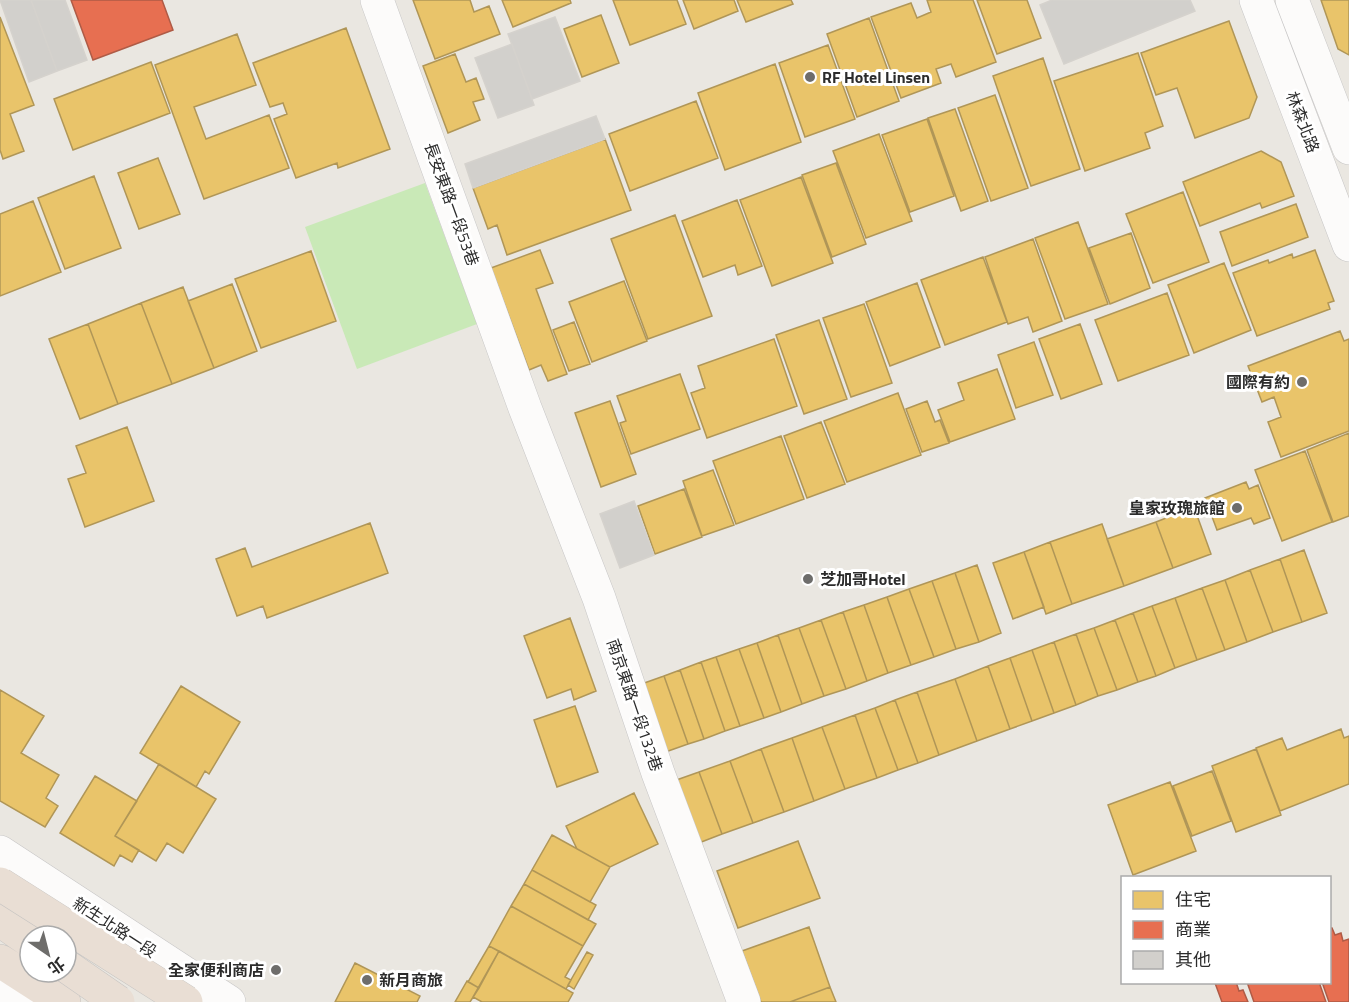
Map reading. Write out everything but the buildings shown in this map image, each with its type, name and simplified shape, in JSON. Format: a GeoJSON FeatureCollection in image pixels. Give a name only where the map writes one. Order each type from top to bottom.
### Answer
{"type":"FeatureCollection","features":[{"type":"Feature","properties":{"kind":"highway"},"geometry":{"type":"LineString","coordinates":[[0,884],[186,1002]]}},
{"type":"Feature","properties":{"kind":"highway"},"geometry":{"type":"LineString","coordinates":[[0,920],[18,933]]}},
{"type":"Feature","properties":{"kind":"highway"},"geometry":{"type":"LineString","coordinates":[[0,961],[64,1002]]}},
{"type":"Feature","properties":{"kind":"highway"},"geometry":{"type":"LineString","coordinates":[[78,975],[116,1002]]}},
{"type":"Feature","properties":{"kind":"street","name":"長安東路一段53巷"},"geometry":{"type":"LineString","coordinates":[[377,0],[525,408]]}},
{"type":"Feature","properties":{"kind":"street","name":"林森北路"},"geometry":{"type":"LineString","coordinates":[[1256,0],[1349,245]]}},
{"type":"Feature","properties":{"kind":"street","name":"林森北路"},"geometry":{"type":"LineString","coordinates":[[1292,0],[1349,148]]}},
{"type":"Feature","properties":{"kind":"street","name":"南京東路一段132巷"},"geometry":{"type":"LineString","coordinates":[[525,408],[599,598],[658,773],[744,1002]]}},
{"type":"Feature","properties":{"kind":"street","name":"新生北路一段"},"geometry":{"type":"LineString","coordinates":[[0,852],[230,1002]]}},
{"type":"Feature","properties":{"kind":"street"},"geometry":{"type":"LineString","coordinates":[[116,1002],[149,948]]}},
{"type":"Feature","properties":{"kind":"street"},"geometry":{"type":"LineString","coordinates":[[0,989],[20,1002]]}},
{"type":"Feature","properties":{"kind":"green space"},"geometry":{"type":"Polygon","coordinates":[[[425,183],[477,324],[357,369],[305,227],[425,183]]]}},
{"type":"Feature","properties":{"kind":"place","name":"RF Hotel Linsen"},"geometry":{"type":"Point","coordinates":[810,77]}},
{"type":"Feature","properties":{"kind":"place","name":"國際有約"},"geometry":{"type":"Point","coordinates":[1302,382]}},
{"type":"Feature","properties":{"kind":"place","name":"皇家玫瑰旅館"},"geometry":{"type":"Point","coordinates":[1237,508]}},
{"type":"Feature","properties":{"kind":"place","name":"芝加哥Hotel"},"geometry":{"type":"Point","coordinates":[808,579]}},
{"type":"Feature","properties":{"kind":"place","name":"全家便利商店"},"geometry":{"type":"Point","coordinates":[276,970]}},
{"type":"Feature","properties":{"kind":"place","name":"新月商旅"},"geometry":{"type":"Point","coordinates":[367,980]}}]}
